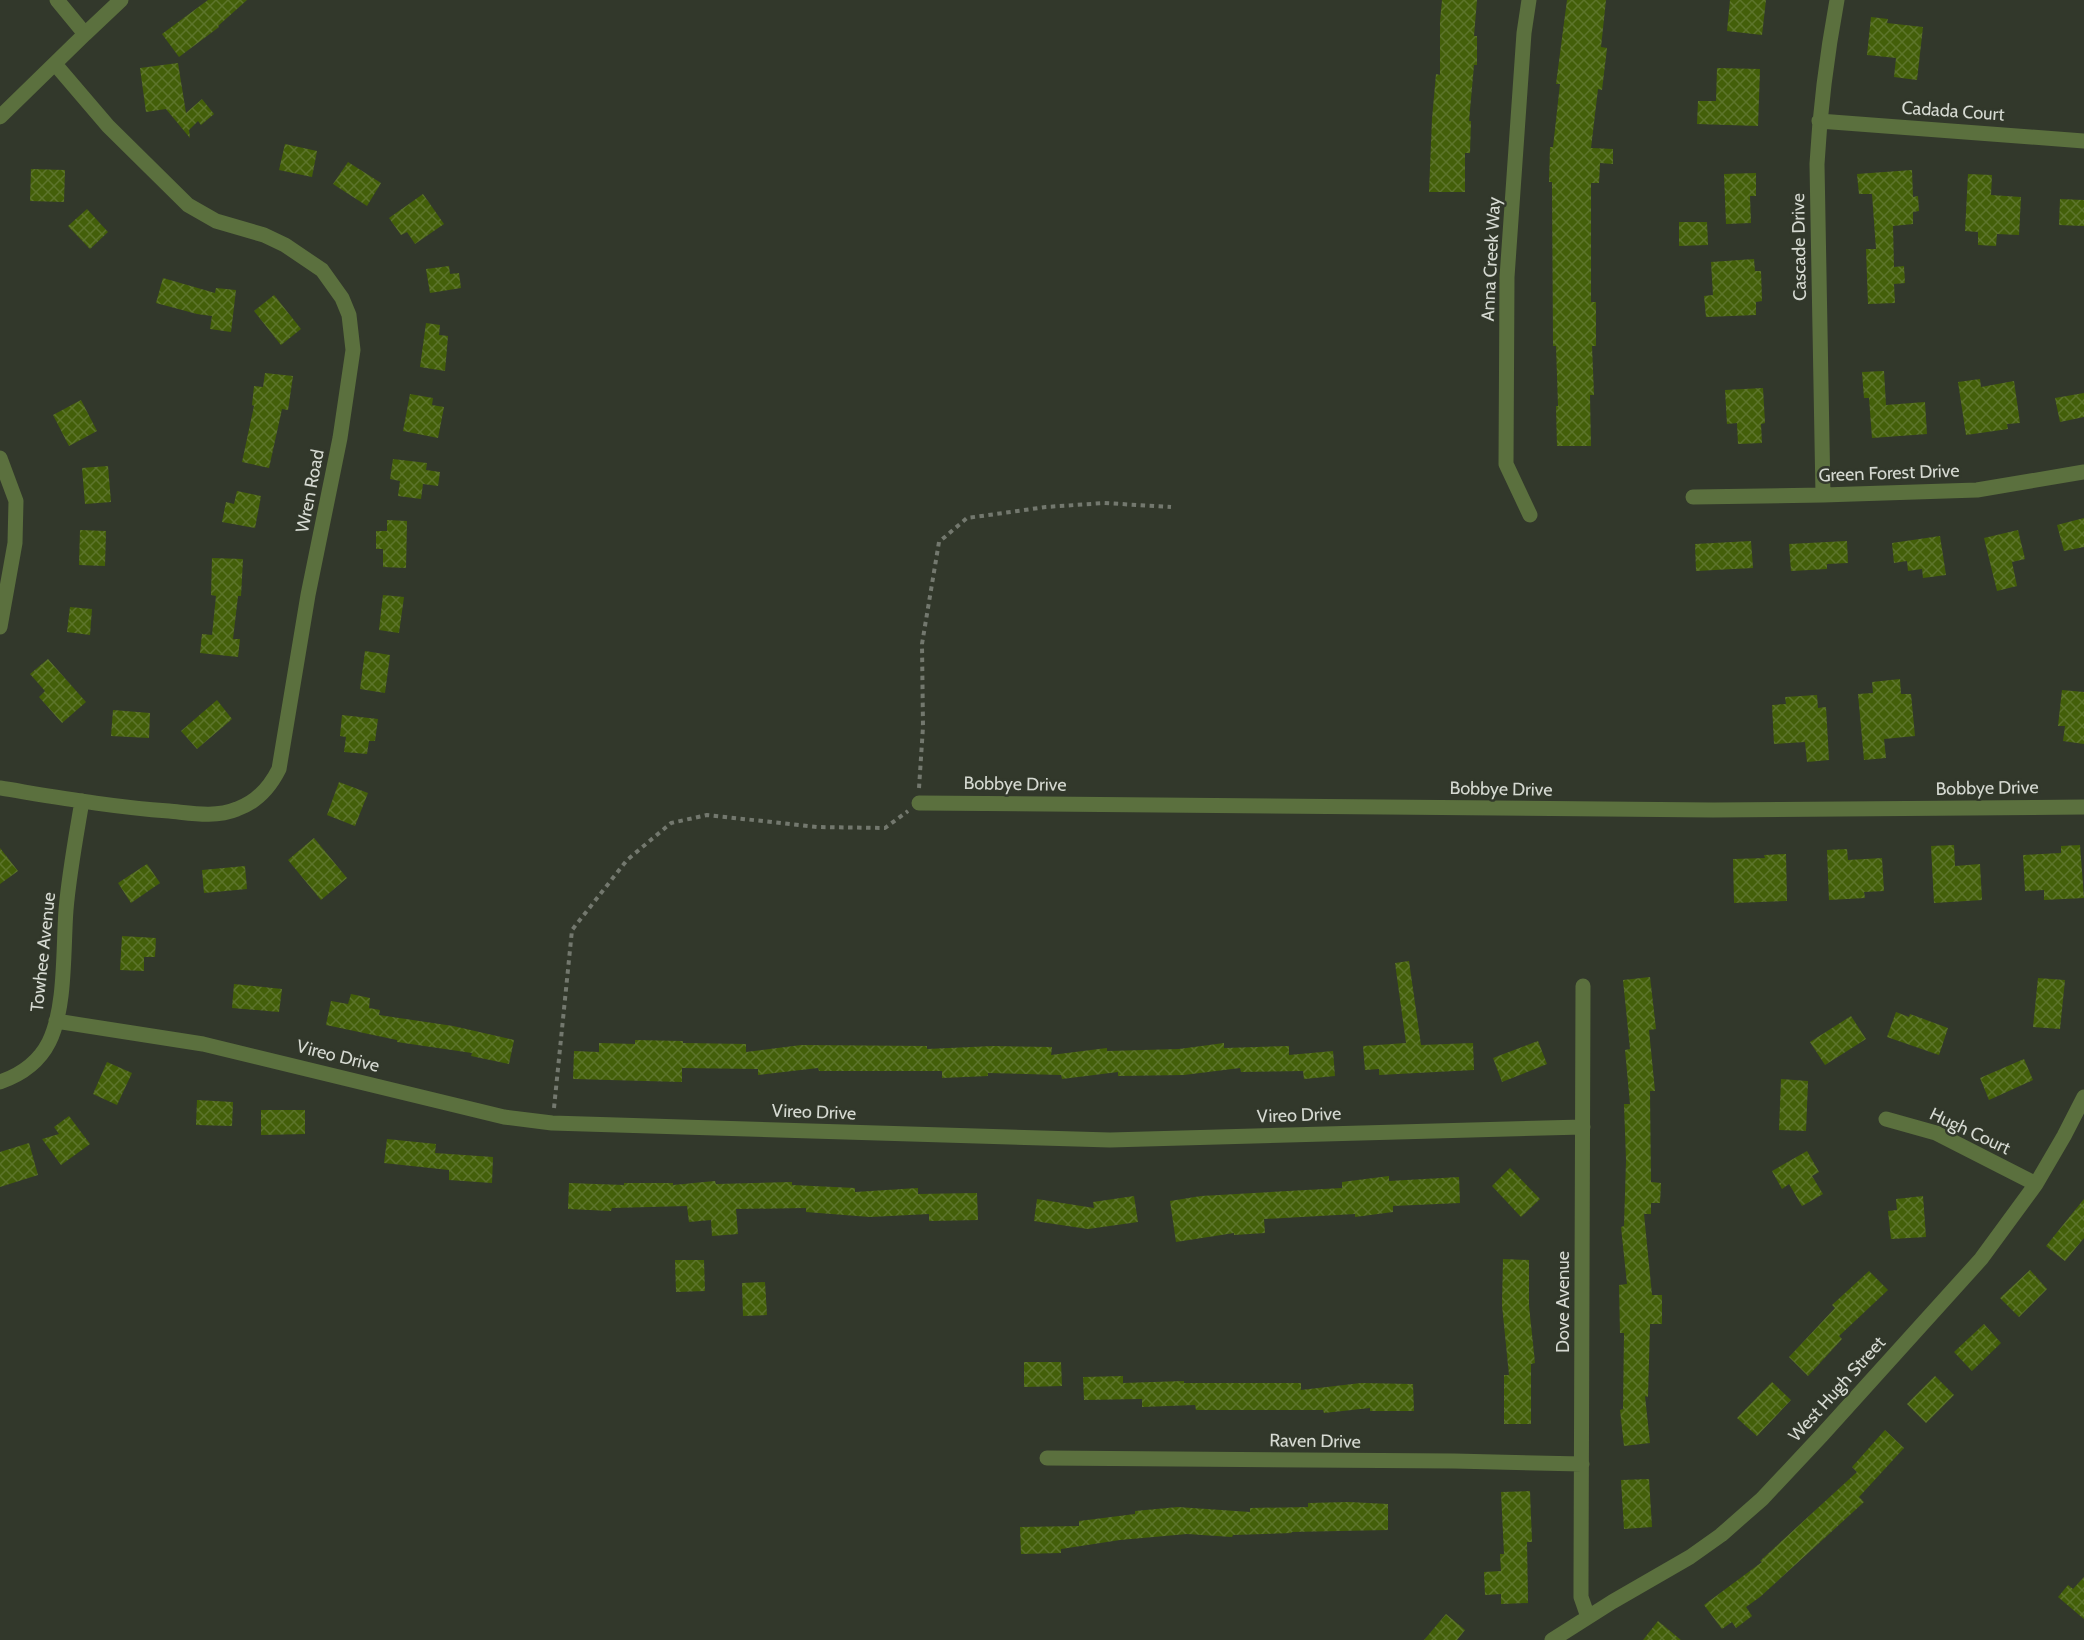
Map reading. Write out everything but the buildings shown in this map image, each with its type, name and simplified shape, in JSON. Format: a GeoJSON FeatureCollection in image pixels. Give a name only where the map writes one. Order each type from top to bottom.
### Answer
{"type":"FeatureCollection","features":[{"type":"Feature","properties":{"kind":"street"},"geometry":{"type":"LineString","coordinates":[[57,0],[85,34]]}},
{"type":"Feature","properties":{"kind":"street"},"geometry":{"type":"LineString","coordinates":[[0,117],[121,0]]}},
{"type":"Feature","properties":{"kind":"street","name":"Anna Creek Way"},"geometry":{"type":"LineString","coordinates":[[1529,0],[1524,33],[1507,277],[1506,464],[1530,515]]}},
{"type":"Feature","properties":{"kind":"street","name":"Cascade Drive"},"geometry":{"type":"LineString","coordinates":[[1823,495],[1817,214],[1819,121],[1828,48],[1837,0]]}},
{"type":"Feature","properties":{"kind":"street","name":"Wren Road"},"geometry":{"type":"LineString","coordinates":[[0,788],[140,809],[207,814],[238,809],[252,802],[274,780],[279,769],[308,595],[340,438],[353,350],[352,333],[342,298],[322,270],[274,240],[216,221],[188,205],[108,126],[55,64]]}},
{"type":"Feature","properties":{"kind":"street","name":"Cadada Court"},"geometry":{"type":"LineString","coordinates":[[1819,121],[2084,141]]}},
{"type":"Feature","properties":{"kind":"street"},"geometry":{"type":"LineString","coordinates":[[0,458],[16,501],[15,543],[0,627]]}},
{"type":"Feature","properties":{"kind":"street","name":"Green Forest Drive"},"geometry":{"type":"LineString","coordinates":[[1693,497],[1977,490],[2084,472]]}},
{"type":"Feature","properties":{"kind":"street","name":"Towhee Avenue"},"geometry":{"type":"LineString","coordinates":[[0,1082],[15,1076],[39,1057],[51,1038],[56,1021],[61,987],[66,909],[82,801]]}},
{"type":"Feature","properties":{"kind":"street","name":"Bobbye Drive"},"geometry":{"type":"LineString","coordinates":[[919,803],[1713,810],[2084,807]]}},
{"type":"Feature","properties":{"kind":"street","name":"Dove Avenue"},"geometry":{"type":"LineString","coordinates":[[1582,986],[1581,1597],[1588,1617]]}},
{"type":"Feature","properties":{"kind":"street","name":"Vireo Drive"},"geometry":{"type":"LineString","coordinates":[[56,1021],[202,1044],[504,1117],[552,1123],[1100,1140],[1583,1127]]}},
{"type":"Feature","properties":{"kind":"street","name":"West Hugh Street"},"geometry":{"type":"LineString","coordinates":[[1552,1640],[1570,1635],[1588,1617],[1690,1557],[1762,1499],[1982,1259],[2036,1184],[2084,1097]]}},
{"type":"Feature","properties":{"kind":"street","name":"Hugh Court"},"geometry":{"type":"LineString","coordinates":[[1886,1119],[1936,1133],[2036,1184]]}},
{"type":"Feature","properties":{"kind":"street","name":"Raven Drive"},"geometry":{"type":"LineString","coordinates":[[1047,1458],[1582,1464]]}},
{"type":"Feature","properties":{"kind":"path"},"geometry":{"type":"LineString","coordinates":[[552,1123],[572,930],[627,860],[671,823],[707,815],[817,827],[885,828],[919,803],[923,727],[922,644],[939,542],[967,518],[1046,507],[1104,503],[1171,507]]}}]}
